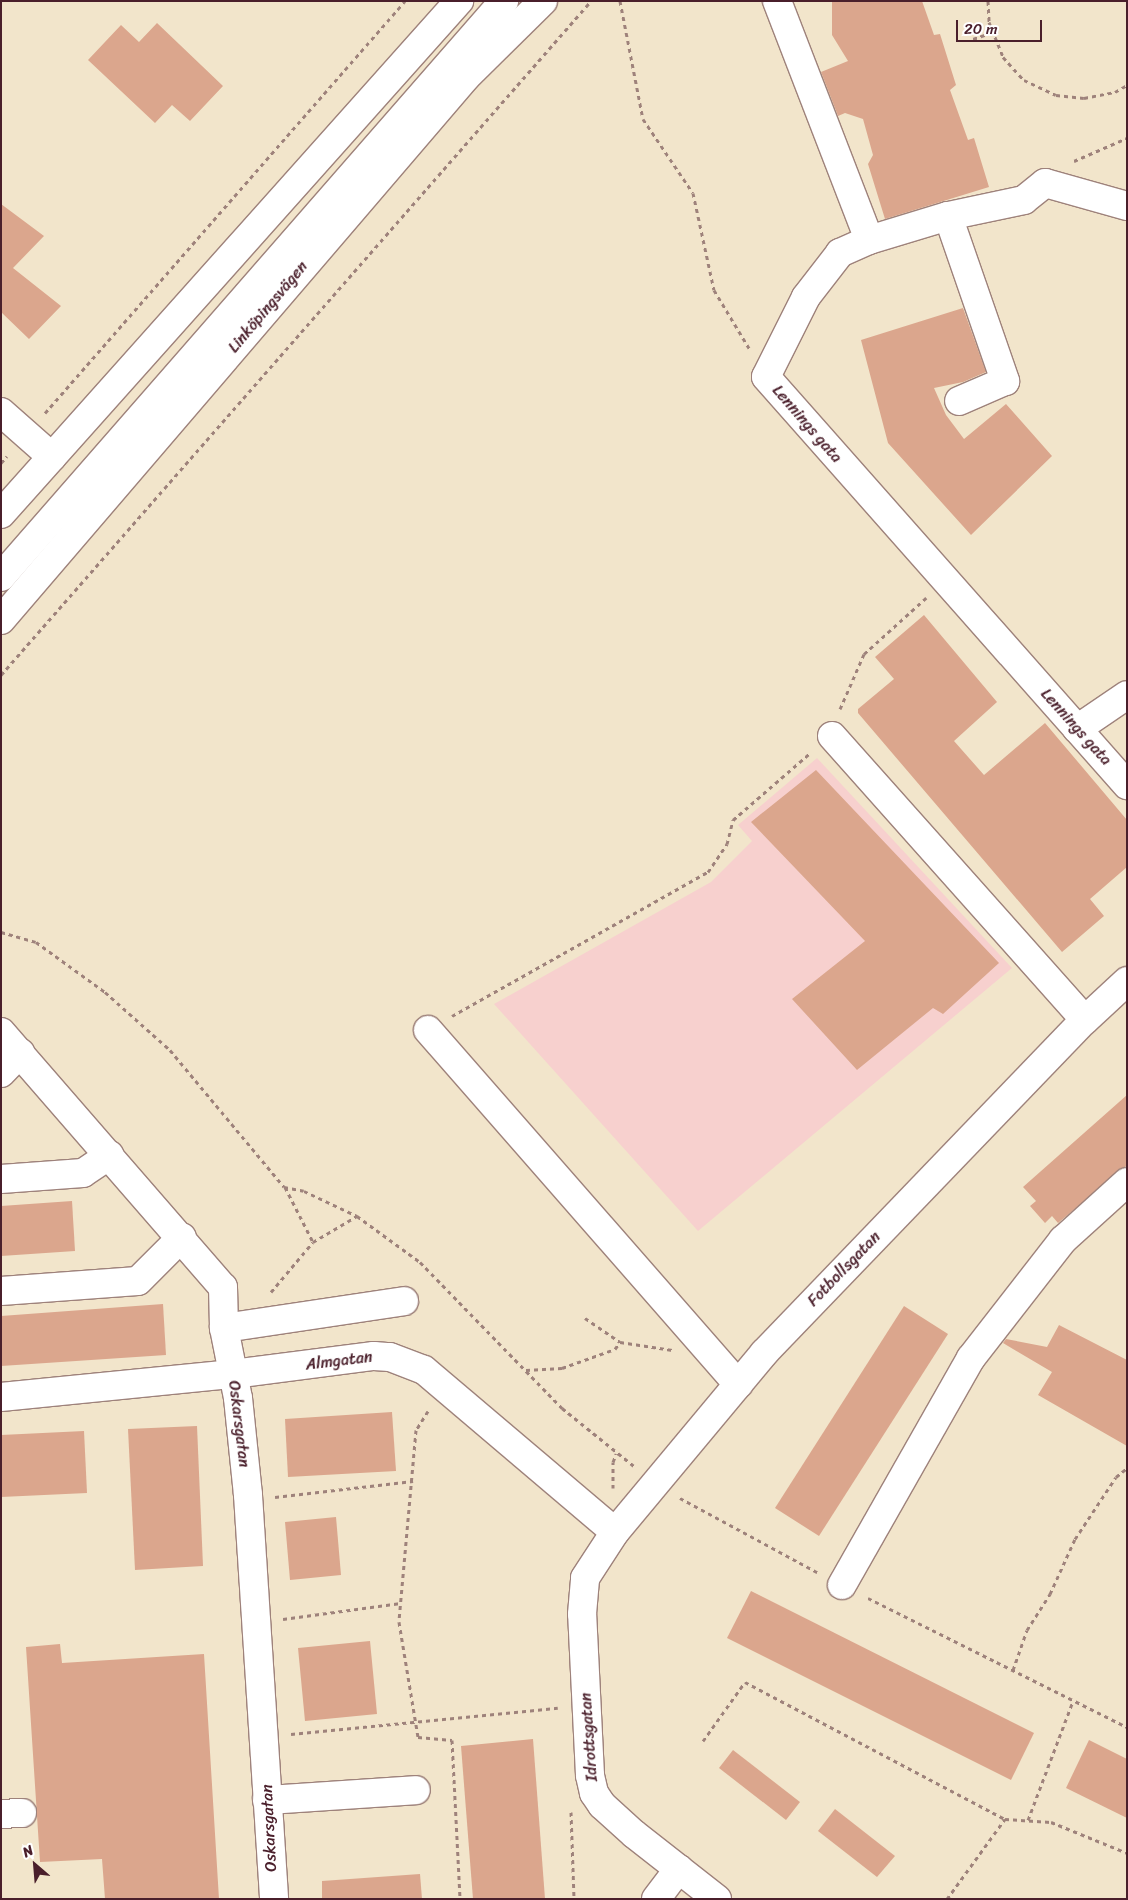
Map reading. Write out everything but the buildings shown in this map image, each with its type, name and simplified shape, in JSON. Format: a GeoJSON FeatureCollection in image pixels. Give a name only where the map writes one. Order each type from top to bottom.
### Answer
{"type":"FeatureCollection","features":[{"type":"Feature","properties":{"kind":"street"},"geometry":{"type":"LineString","coordinates":[[1,514],[460,1]]}},
{"type":"Feature","properties":{"kind":"street"},"geometry":{"type":"LineString","coordinates":[[1,554],[395,109],[482,1]]}},
{"type":"Feature","properties":{"kind":"street"},"geometry":{"type":"LineString","coordinates":[[1,577],[504,1]]}},
{"type":"Feature","properties":{"kind":"street","name":"Linköpingsvägen"},"geometry":{"type":"LineString","coordinates":[[1,620],[466,77],[543,1]]}},
{"type":"Feature","properties":{"kind":"street"},"geometry":{"type":"LineString","coordinates":[[777,1],[869,240]]}},
{"type":"Feature","properties":{"kind":"street"},"geometry":{"type":"LineString","coordinates":[[1045,182],[1127,206]]}},
{"type":"Feature","properties":{"kind":"street","name":"Lennings gata"},"geometry":{"type":"LineString","coordinates":[[1045,182],[1024,200],[948,216],[869,240],[840,253],[806,297],[766,377],[1127,785]]}},
{"type":"Feature","properties":{"kind":"street"},"geometry":{"type":"LineString","coordinates":[[948,216],[1005,381],[959,401]]}},
{"type":"Feature","properties":{"kind":"street"},"geometry":{"type":"LineString","coordinates":[[1,412],[52,457]]}},
{"type":"Feature","properties":{"kind":"street"},"geometry":{"type":"LineString","coordinates":[[1077,729],[1127,694]]}},
{"type":"Feature","properties":{"kind":"street"},"geometry":{"type":"LineString","coordinates":[[832,736],[1085,1020]]}},
{"type":"Feature","properties":{"kind":"street","name":"Fotbollsgatan"},"geometry":{"type":"LineString","coordinates":[[585,1578],[606,1524],[657,1482],[738,1384],[1085,1020],[1127,982]]}},
{"type":"Feature","properties":{"kind":"street"},"geometry":{"type":"LineString","coordinates":[[428,1030],[738,1384]]}},
{"type":"Feature","properties":{"kind":"street","name":"Oskarsgatan"},"geometry":{"type":"LineString","coordinates":[[1,1032],[182,1237],[223,1287],[224,1328],[233,1374],[248,1495],[274,1899]]}},
{"type":"Feature","properties":{"kind":"street"},"geometry":{"type":"LineString","coordinates":[[1,1073],[20,1053]]}},
{"type":"Feature","properties":{"kind":"street"},"geometry":{"type":"LineString","coordinates":[[1,1179],[83,1174],[110,1155]]}},
{"type":"Feature","properties":{"kind":"street"},"geometry":{"type":"LineString","coordinates":[[842,1585],[971,1358],[1063,1240],[1127,1182]]}},
{"type":"Feature","properties":{"kind":"street"},"geometry":{"type":"LineString","coordinates":[[1,1291],[138,1281],[182,1237]]}},
{"type":"Feature","properties":{"kind":"street"},"geometry":{"type":"LineString","coordinates":[[224,1328],[252,1321],[404,1301]]}},
{"type":"Feature","properties":{"kind":"street","name":"Almgatan"},"geometry":{"type":"LineString","coordinates":[[1,1397],[233,1374],[374,1356],[406,1361],[432,1376],[606,1524]]}},
{"type":"Feature","properties":{"kind":"street","name":"Idrottsgatan"},"geometry":{"type":"LineString","coordinates":[[585,1578],[582,1614],[590,1774],[594,1793],[602,1806],[717,1899]]}},
{"type":"Feature","properties":{"kind":"street"},"geometry":{"type":"LineString","coordinates":[[267,1800],[416,1790]]}},
{"type":"Feature","properties":{"kind":"street"},"geometry":{"type":"LineString","coordinates":[[656,1899],[680,1869]]}},
{"type":"Feature","properties":{"kind":"path"},"geometry":{"type":"LineString","coordinates":[[1,463],[405,1]]}},
{"type":"Feature","properties":{"kind":"path"},"geometry":{"type":"LineString","coordinates":[[1,675],[591,1]]}},
{"type":"Feature","properties":{"kind":"path"},"geometry":{"type":"LineString","coordinates":[[620,1],[643,119],[693,193],[714,290],[766,377]]}},
{"type":"Feature","properties":{"kind":"path"},"geometry":{"type":"LineString","coordinates":[[988,1],[993,32],[1003,57],[1024,80],[1056,95],[1084,98],[1115,92],[1127,84]]}},
{"type":"Feature","properties":{"kind":"path"},"geometry":{"type":"LineString","coordinates":[[973,39],[993,32]]}},
{"type":"Feature","properties":{"kind":"path"},"geometry":{"type":"LineString","coordinates":[[1045,182],[1048,174],[1127,138]]}},
{"type":"Feature","properties":{"kind":"path"},"geometry":{"type":"LineString","coordinates":[[428,1030],[708,872],[727,844],[733,820],[832,736],[844,694],[864,654],[945,581]]}},
{"type":"Feature","properties":{"kind":"path"},"geometry":{"type":"LineString","coordinates":[[1,932],[36,942],[104,992],[170,1050],[284,1187],[313,1242]]}},
{"type":"Feature","properties":{"kind":"path"},"geometry":{"type":"LineString","coordinates":[[284,1187],[304,1191],[357,1216],[420,1262],[562,1408],[616,1454],[657,1482],[759,1544],[1127,1727]]}},
{"type":"Feature","properties":{"kind":"path"},"geometry":{"type":"LineString","coordinates":[[252,1321],[259,1307],[313,1242],[357,1216]]}},
{"type":"Feature","properties":{"kind":"path"},"geometry":{"type":"LineString","coordinates":[[586,1318],[620,1342],[667,1352],[701,1342]]}},
{"type":"Feature","properties":{"kind":"path"},"geometry":{"type":"LineString","coordinates":[[526,1370],[562,1368],[615,1349],[620,1342]]}},
{"type":"Feature","properties":{"kind":"path"},"geometry":{"type":"LineString","coordinates":[[431,1406],[416,1430],[413,1481],[399,1622],[418,1737],[452,1740],[460,1899]]}},
{"type":"Feature","properties":{"kind":"path"},"geometry":{"type":"LineString","coordinates":[[606,1524],[612,1496],[613,1462],[616,1454]]}},
{"type":"Feature","properties":{"kind":"path"},"geometry":{"type":"LineString","coordinates":[[1012,1670],[1027,1630],[1050,1594],[1076,1539],[1116,1477],[1127,1468]]}},
{"type":"Feature","properties":{"kind":"path"},"geometry":{"type":"LineString","coordinates":[[272,1498],[413,1481]]}},
{"type":"Feature","properties":{"kind":"path"},"geometry":{"type":"LineString","coordinates":[[282,1620],[401,1603]]}},
{"type":"Feature","properties":{"kind":"path"},"geometry":{"type":"LineString","coordinates":[[703,1741],[745,1682],[1005,1819],[1051,1822],[1127,1853]]}},
{"type":"Feature","properties":{"kind":"path"},"geometry":{"type":"LineString","coordinates":[[1028,1820],[1073,1701]]}},
{"type":"Feature","properties":{"kind":"path"},"geometry":{"type":"LineString","coordinates":[[290,1734],[415,1720],[566,1707]]}},
{"type":"Feature","properties":{"kind":"path"},"geometry":{"type":"LineString","coordinates":[[947,1899],[1005,1819]]}},
{"type":"Feature","properties":{"kind":"shaded area"},"geometry":{"type":"Polygon","coordinates":[[[817,758],[1012,968],[698,1231],[494,1004],[711,882],[752,841],[738,825],[817,758]]]}}]}
